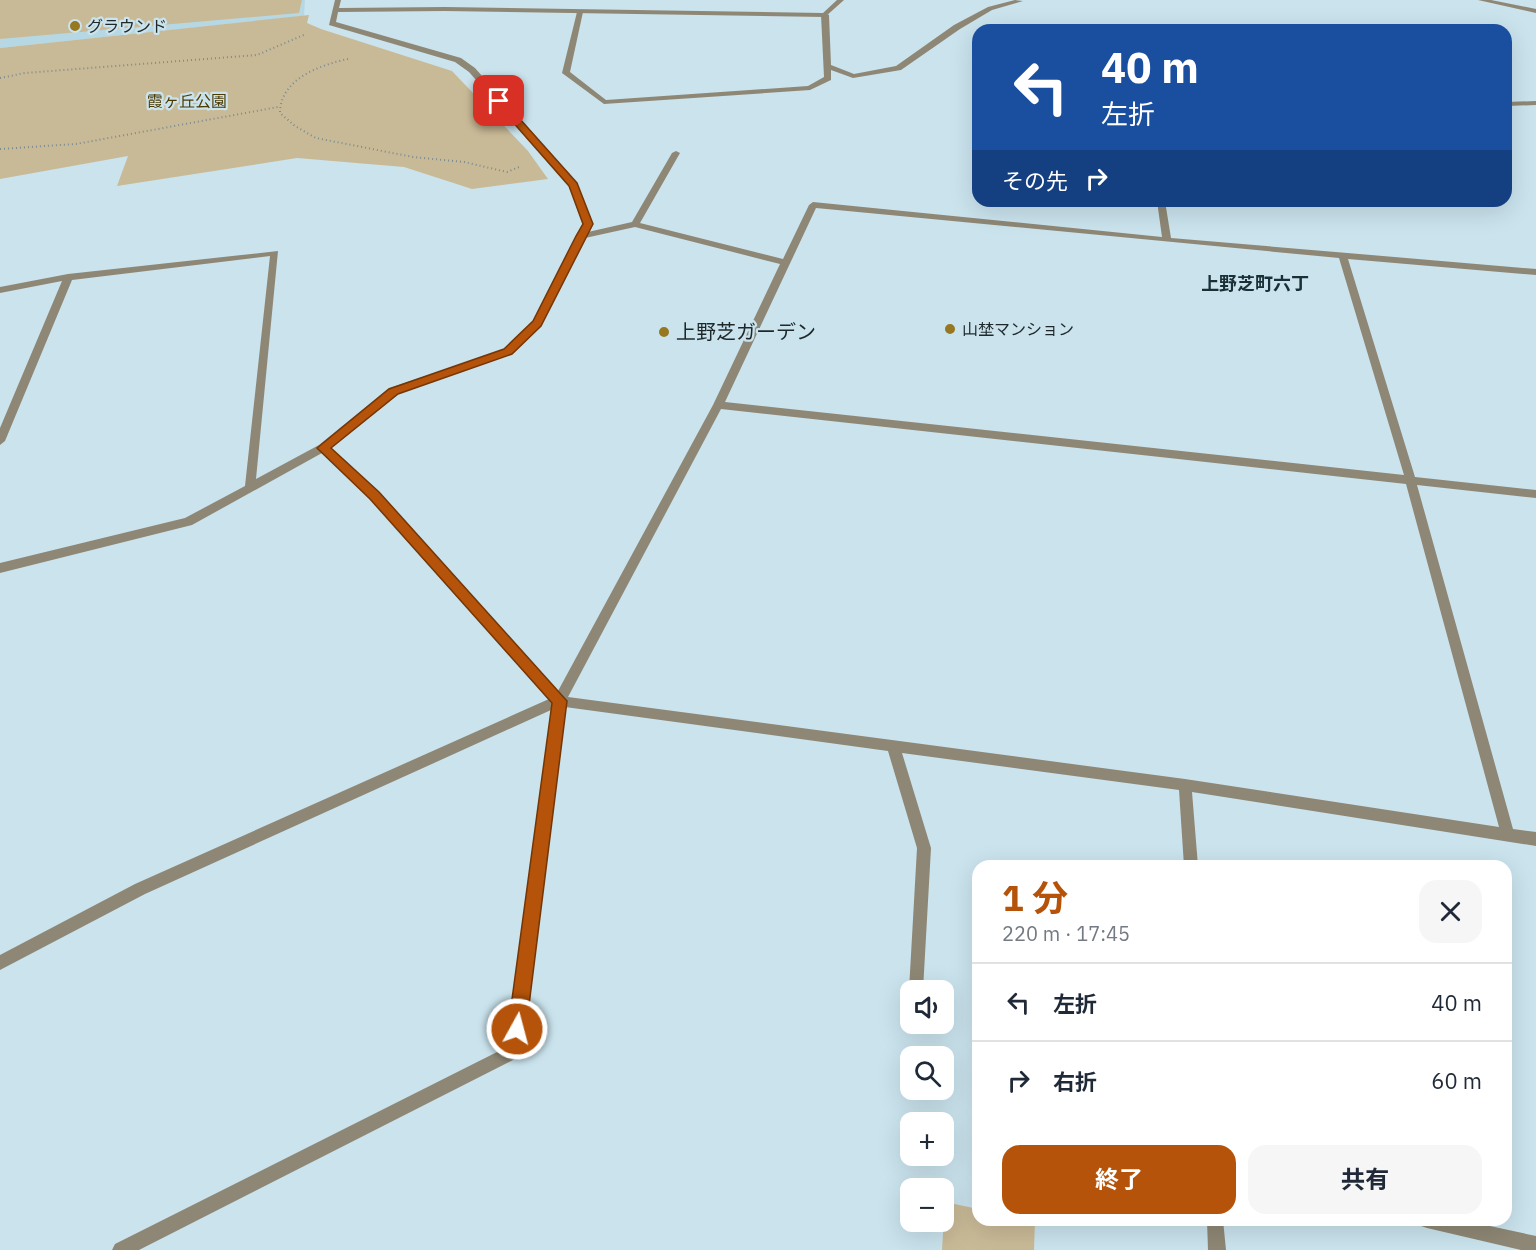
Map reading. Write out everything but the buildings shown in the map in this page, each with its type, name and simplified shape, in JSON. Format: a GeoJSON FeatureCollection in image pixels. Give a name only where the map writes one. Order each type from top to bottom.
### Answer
{"type":"FeatureCollection","features":[{"type":"Feature","properties":{"kind":"street"},"geometry":{"type":"LineString","coordinates":[[0,568],[188,522],[323,448],[393,392],[508,352],[537,323],[588,224],[573,185],[472,70],[458,60],[332,23],[338,0]]}},
{"type":"Feature","properties":{"kind":"street"},"geometry":{"type":"LineString","coordinates":[[335,10],[445,9],[825,15],[841,0]]}},
{"type":"Feature","properties":{"kind":"street"},"geometry":{"type":"LineString","coordinates":[[1481,0],[1536,10]]}},
{"type":"Feature","properties":{"kind":"street"},"geometry":{"type":"LineString","coordinates":[[827,66],[853,76],[898,68],[957,27],[990,8],[1020,1]]}},
{"type":"Feature","properties":{"kind":"street"},"geometry":{"type":"LineString","coordinates":[[580,12],[566,73],[604,102],[810,88],[828,78],[825,15]]}},
{"type":"Feature","properties":{"kind":"street"},"geometry":{"type":"LineString","coordinates":[[1512,104],[1536,103]]}},
{"type":"Feature","properties":{"kind":"street"},"geometry":{"type":"LineString","coordinates":[[636,224],[676,153]]}},
{"type":"Feature","properties":{"kind":"street"},"geometry":{"type":"LineString","coordinates":[[121,1250],[514,1052],[559,701],[718,405],[813,205],[1167,240],[1536,272]]}},
{"type":"Feature","properties":{"kind":"street"},"geometry":{"type":"LineString","coordinates":[[1162,207],[1167,240]]}},
{"type":"Feature","properties":{"kind":"street"},"geometry":{"type":"LineString","coordinates":[[581,236],[636,224],[786,263]]}},
{"type":"Feature","properties":{"kind":"street"},"geometry":{"type":"LineString","coordinates":[[0,290],[68,277],[276,253],[250,488]]}},
{"type":"Feature","properties":{"kind":"street"},"geometry":{"type":"LineString","coordinates":[[1342,254],[1410,479],[1508,835]]}},
{"type":"Feature","properties":{"kind":"street"},"geometry":{"type":"LineString","coordinates":[[0,441],[68,277]]}},
{"type":"Feature","properties":{"kind":"street"},"geometry":{"type":"LineString","coordinates":[[718,405],[1536,494]]}},
{"type":"Feature","properties":{"kind":"street"},"geometry":{"type":"LineString","coordinates":[[323,448],[375,495],[559,701]]}},
{"type":"Feature","properties":{"kind":"street"},"geometry":{"type":"LineString","coordinates":[[0,963],[140,889],[559,701],[1185,786],[1536,839]]}},
{"type":"Feature","properties":{"kind":"street"},"geometry":{"type":"LineString","coordinates":[[893,745],[924,848],[917,980]]}},
{"type":"Feature","properties":{"kind":"street"},"geometry":{"type":"LineString","coordinates":[[1185,786],[1191,860]]}},
{"type":"Feature","properties":{"kind":"street"},"geometry":{"type":"LineString","coordinates":[[1215,1226],[1217,1250]]}},
{"type":"Feature","properties":{"kind":"street"},"geometry":{"type":"LineString","coordinates":[[1453,1226],[1536,1245]]}},
{"type":"Feature","properties":{"kind":"path"},"geometry":{"type":"LineString","coordinates":[[0,78],[26,73],[257,55],[332,23]]}},
{"type":"Feature","properties":{"kind":"path"},"geometry":{"type":"LineString","coordinates":[[0,148],[75,144],[278,107],[295,82],[317,68],[354,58]]}},
{"type":"Feature","properties":{"kind":"path"},"geometry":{"type":"LineString","coordinates":[[278,107],[280,113],[295,126],[316,138],[413,157],[464,162],[507,172],[526,165],[557,168]]}},
{"type":"Feature","properties":{"kind":"shaded area","name":"グラウンド"},"geometry":{"type":"Polygon","coordinates":[[[0,0],[305,0],[304,16],[0,48],[0,0]]]}},
{"type":"Feature","properties":{"kind":"green space","name":"グラウンド"},"geometry":{"type":"Polygon","coordinates":[[[0,0],[302,0],[299,13],[0,39],[0,0]]]}},
{"type":"Feature","properties":{"kind":"green space","name":"霞ヶ丘公園"},"geometry":{"type":"Polygon","coordinates":[[[309,15],[307,23],[321,29],[452,71],[528,151],[548,179],[472,189],[404,167],[297,158],[117,186],[128,156],[0,179],[0,48],[309,15]]]}},
{"type":"Feature","properties":{"kind":"green space"},"geometry":{"type":"Polygon","coordinates":[[[954,1204],[972,1208],[972,1226],[1035,1226],[1034,1250],[942,1250],[943,1232],[954,1232],[954,1204]]]}},
{"type":"Feature","properties":{"kind":"place","name":"グラウンド"},"geometry":{"type":"Point","coordinates":[75,26]}},
{"type":"Feature","properties":{"kind":"place","name":"山埜マンション"},"geometry":{"type":"Point","coordinates":[950,329]}},
{"type":"Feature","properties":{"kind":"place","name":"上野芝ガーデン"},"geometry":{"type":"Point","coordinates":[664,332]}},
{"type":"Feature","properties":{"kind":"district","name":"上野芝町六丁"},"geometry":{"type":"Point","coordinates":[1255,284]}},
{"type":"Feature","properties":{"kind":"route"},"geometry":{"type":"LineString","coordinates":[[499,101],[573,185],[588,224],[537,323],[508,352],[393,392],[323,448],[375,495],[559,701],[517,1029]]}}]}
